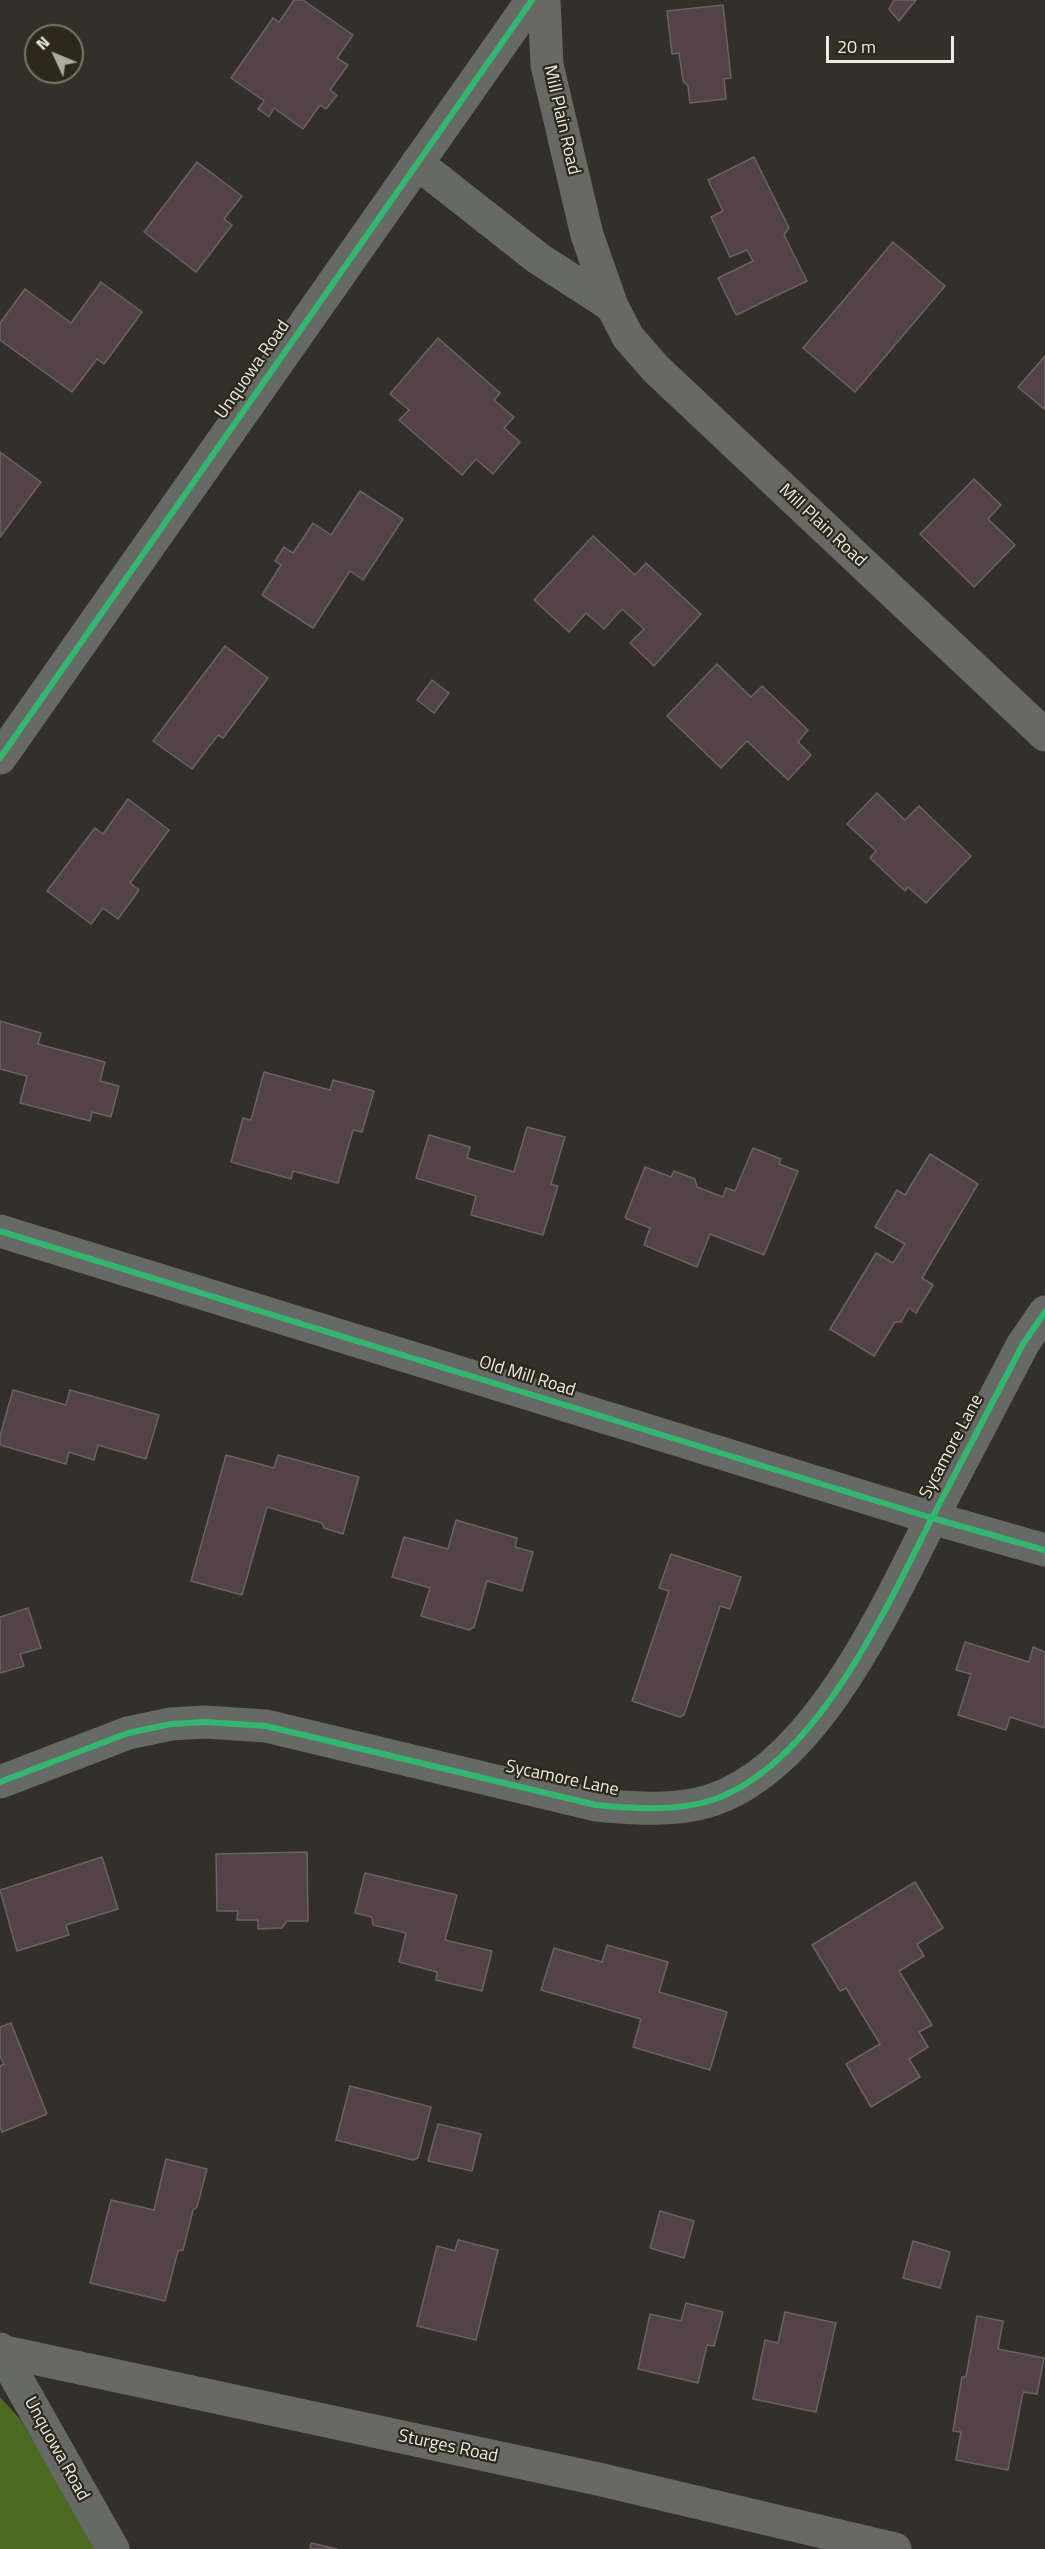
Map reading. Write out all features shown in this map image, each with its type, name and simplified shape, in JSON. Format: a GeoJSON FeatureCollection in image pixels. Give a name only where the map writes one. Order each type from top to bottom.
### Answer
{"type":"FeatureCollection","features":[{"type":"Feature","properties":{"kind":"main road","name":"Mill Plain Road"},"geometry":{"type":"LineString","coordinates":[[544,0],[547,65],[587,235],[612,306],[628,336],[656,369],[1045,735]]}},
{"type":"Feature","properties":{"kind":"main road","name":"Sturges Road"},"geometry":{"type":"LineString","coordinates":[[0,2351],[598,2479],[895,2549]]}},
{"type":"Feature","properties":{"kind":"street","name":"Unquowa Road"},"geometry":{"type":"LineString","coordinates":[[0,758],[532,0]]}},
{"type":"Feature","properties":{"kind":"street","name":"Mill Plain Road"},"geometry":{"type":"LineString","coordinates":[[417,162],[539,259],[612,306]]}},
{"type":"Feature","properties":{"kind":"street","name":"Old Mill Road"},"geometry":{"type":"LineString","coordinates":[[0,1231],[932,1518],[1045,1550]]}},
{"type":"Feature","properties":{"kind":"street","name":"Sycamore Lane"},"geometry":{"type":"LineString","coordinates":[[0,1782],[128,1733],[171,1724],[205,1722],[266,1726],[596,1805],[650,1810],[709,1801],[742,1785],[777,1761],[803,1736],[830,1700],[885,1613],[1023,1344],[1045,1312]]}},
{"type":"Feature","properties":{"kind":"street","name":"Unquowa Road"},"geometry":{"type":"LineString","coordinates":[[0,2351],[113,2549]]}},
{"type":"Feature","properties":{"kind":"green space"},"geometry":{"type":"Polygon","coordinates":[[[0,2397],[20,2419],[98,2549],[0,2549],[0,2397]]]}},
{"type":"Feature","properties":{"kind":"building"},"geometry":{"type":"Polygon","coordinates":[[[294,0],[303,0],[353,35],[337,58],[348,65],[330,90],[337,95],[326,109],[320,105],[303,129],[274,108],[269,117],[258,109],[264,101],[231,78],[273,18],[279,22],[294,0]]]}},
{"type":"Feature","properties":{"kind":"building"},"geometry":{"type":"Polygon","coordinates":[[[894,0],[916,0],[899,21],[889,9],[894,0]]]}},
{"type":"Feature","properties":{"kind":"building"},"geometry":{"type":"Polygon","coordinates":[[[723,5],[731,78],[724,79],[726,99],[690,103],[688,86],[683,81],[679,53],[672,54],[667,11],[723,5]]]}},
{"type":"Feature","properties":{"kind":"building"},"geometry":{"type":"Polygon","coordinates":[[[754,157],[789,228],[784,235],[807,281],[736,315],[718,278],[753,261],[747,250],[730,257],[711,217],[723,211],[708,180],[754,157]]]}},
{"type":"Feature","properties":{"kind":"building"},"geometry":{"type":"Polygon","coordinates":[[[197,162],[242,196],[224,219],[232,225],[196,272],[144,232],[197,162]]]}},
{"type":"Feature","properties":{"kind":"building"},"geometry":{"type":"Polygon","coordinates":[[[893,242],[945,286],[855,392],[803,348],[893,242]]]}},
{"type":"Feature","properties":{"kind":"building"},"geometry":{"type":"Polygon","coordinates":[[[101,282],[142,312],[104,364],[97,359],[72,392],[0,340],[0,323],[25,289],[71,323],[101,282]]]}},
{"type":"Feature","properties":{"kind":"building"},"geometry":{"type":"Polygon","coordinates":[[[438,338],[500,393],[494,400],[514,417],[504,428],[520,442],[493,474],[476,459],[462,475],[399,420],[409,410],[390,394],[438,338]]]}},
{"type":"Feature","properties":{"kind":"building"},"geometry":{"type":"Polygon","coordinates":[[[1045,356],[1045,409],[1044,409],[1018,387],[1045,356]]]}},
{"type":"Feature","properties":{"kind":"building"},"geometry":{"type":"Polygon","coordinates":[[[0,452],[41,482],[0,537],[0,452]]]}},
{"type":"Feature","properties":{"kind":"building"},"geometry":{"type":"Polygon","coordinates":[[[974,479],[1001,505],[988,519],[1015,545],[974,587],[920,534],[974,479]]]}},
{"type":"Feature","properties":{"kind":"building"},"geometry":{"type":"Polygon","coordinates":[[[360,491],[403,519],[363,580],[350,571],[313,628],[262,595],[281,565],[275,561],[284,547],[293,553],[313,523],[331,535],[360,491]]]}},
{"type":"Feature","properties":{"kind":"building"},"geometry":{"type":"Polygon","coordinates":[[[593,536],[635,575],[646,563],[701,614],[654,666],[630,643],[644,629],[622,609],[604,629],[586,613],[569,632],[534,600],[593,536]]]}},
{"type":"Feature","properties":{"kind":"building"},"geometry":{"type":"Polygon","coordinates":[[[225,646],[268,678],[223,738],[218,735],[192,769],[153,741],[225,646]]]}},
{"type":"Feature","properties":{"kind":"building"},"geometry":{"type":"Polygon","coordinates":[[[717,664],[751,697],[762,686],[808,730],[798,742],[811,755],[788,780],[747,741],[721,768],[667,716],[717,664]]]}},
{"type":"Feature","properties":{"kind":"building"},"geometry":{"type":"Polygon","coordinates":[[[432,680],[449,693],[434,713],[417,700],[432,680]]]}},
{"type":"Feature","properties":{"kind":"building"},"geometry":{"type":"Polygon","coordinates":[[[877,793],[905,820],[919,806],[971,856],[926,903],[908,887],[905,891],[870,858],[876,851],[847,824],[877,793]]]}},
{"type":"Feature","properties":{"kind":"building"},"geometry":{"type":"Polygon","coordinates":[[[128,799],[169,830],[130,883],[139,890],[118,919],[103,908],[91,924],[47,891],[95,828],[103,834],[128,799]]]}},
{"type":"Feature","properties":{"kind":"building"},"geometry":{"type":"Polygon","coordinates":[[[0,1021],[41,1033],[38,1044],[105,1062],[100,1081],[119,1086],[111,1117],[92,1112],[90,1121],[20,1103],[27,1076],[0,1069],[0,1021]]]}},
{"type":"Feature","properties":{"kind":"building"},"geometry":{"type":"Polygon","coordinates":[[[264,1072],[330,1090],[333,1080],[374,1091],[362,1132],[353,1130],[338,1183],[293,1171],[291,1179],[231,1162],[243,1118],[251,1120],[264,1072]]]}},
{"type":"Feature","properties":{"kind":"building"},"geometry":{"type":"Polygon","coordinates":[[[527,1127],[565,1137],[551,1184],[558,1186],[543,1235],[471,1215],[476,1196],[416,1178],[429,1135],[470,1147],[467,1158],[514,1172],[527,1127]]]}},
{"type":"Feature","properties":{"kind":"building"},"geometry":{"type":"Polygon","coordinates":[[[753,1148],[781,1159],[779,1164],[798,1171],[764,1255],[710,1234],[697,1267],[644,1245],[650,1228],[625,1218],[645,1167],[671,1177],[674,1171],[695,1179],[697,1187],[723,1197],[726,1188],[735,1191],[753,1148]]]}},
{"type":"Feature","properties":{"kind":"building"},"geometry":{"type":"Polygon","coordinates":[[[930,1154],[978,1184],[922,1278],[933,1285],[916,1313],[909,1308],[901,1322],[895,1322],[874,1356],[830,1329],[876,1253],[893,1263],[905,1244],[875,1227],[897,1190],[905,1195],[930,1154]]]}},
{"type":"Feature","properties":{"kind":"building"},"geometry":{"type":"Polygon","coordinates":[[[13,1390],[66,1405],[70,1390],[159,1415],[146,1459],[98,1445],[94,1460],[69,1452],[66,1464],[0,1445],[0,1436],[13,1390]]]}},
{"type":"Feature","properties":{"kind":"building"},"geometry":{"type":"Polygon","coordinates":[[[226,1455],[274,1468],[278,1455],[359,1477],[343,1534],[324,1528],[322,1523],[267,1507],[242,1595],[191,1581],[226,1455]]]}},
{"type":"Feature","properties":{"kind":"building"},"geometry":{"type":"Polygon","coordinates":[[[456,1520],[517,1538],[515,1547],[533,1552],[522,1591],[487,1581],[474,1627],[469,1630],[421,1616],[430,1588],[392,1577],[404,1537],[448,1549],[456,1520]]]}},
{"type":"Feature","properties":{"kind":"building"},"geometry":{"type":"Polygon","coordinates":[[[671,1554],[741,1577],[730,1609],[720,1606],[684,1715],[680,1717],[632,1701],[669,1591],[659,1588],[671,1554]]]}},
{"type":"Feature","properties":{"kind":"building"},"geometry":{"type":"Polygon","coordinates":[[[28,1608],[41,1648],[20,1654],[24,1666],[0,1673],[0,1617],[28,1608]]]}},
{"type":"Feature","properties":{"kind":"building"},"geometry":{"type":"Polygon","coordinates":[[[965,1642],[1029,1662],[1033,1647],[1045,1652],[1045,1728],[1010,1717],[1006,1730],[958,1715],[971,1674],[956,1670],[965,1642]]]}},
{"type":"Feature","properties":{"kind":"building"},"geometry":{"type":"Polygon","coordinates":[[[307,1852],[308,1921],[287,1921],[282,1928],[258,1929],[258,1920],[237,1920],[238,1911],[217,1911],[216,1854],[307,1852]]]}},
{"type":"Feature","properties":{"kind":"building"},"geometry":{"type":"Polygon","coordinates":[[[102,1857],[118,1909],[66,1925],[69,1935],[17,1951],[0,1890],[102,1857]]]}},
{"type":"Feature","properties":{"kind":"building"},"geometry":{"type":"Polygon","coordinates":[[[365,1873],[457,1895],[445,1940],[492,1951],[482,1991],[436,1980],[437,1972],[399,1962],[406,1933],[373,1925],[372,1917],[355,1913],[365,1873]]]}},
{"type":"Feature","properties":{"kind":"building"},"geometry":{"type":"Polygon","coordinates":[[[915,1882],[943,1928],[917,1944],[924,1956],[899,1971],[932,2025],[919,2032],[928,2047],[909,2059],[920,2077],[871,2107],[846,2064],[880,2044],[846,1988],[840,1991],[812,1945],[915,1882]]]}},
{"type":"Feature","properties":{"kind":"building"},"geometry":{"type":"Polygon","coordinates":[[[607,1945],[668,1962],[659,1992],[727,2012],[710,2070],[633,2047],[641,2019],[541,1990],[554,1948],[602,1962],[607,1945]]]}},
{"type":"Feature","properties":{"kind":"building"},"geometry":{"type":"Polygon","coordinates":[[[11,2023],[47,2114],[2,2132],[0,2127],[0,2066],[4,2064],[0,2056],[0,2027],[11,2023]]]}},
{"type":"Feature","properties":{"kind":"building"},"geometry":{"type":"Polygon","coordinates":[[[350,2086],[431,2107],[418,2158],[413,2160],[336,2140],[350,2086]]]}},
{"type":"Feature","properties":{"kind":"building"},"geometry":{"type":"Polygon","coordinates":[[[438,2124],[481,2134],[472,2171],[428,2161],[438,2124]]]}},
{"type":"Feature","properties":{"kind":"building"},"geometry":{"type":"Polygon","coordinates":[[[166,2159],[207,2169],[183,2250],[178,2251],[165,2301],[90,2283],[111,2200],[154,2210],[166,2159]]]}},
{"type":"Feature","properties":{"kind":"building"},"geometry":{"type":"Polygon","coordinates":[[[660,2211],[694,2221],[684,2258],[650,2248],[660,2211]]]}},
{"type":"Feature","properties":{"kind":"building"},"geometry":{"type":"Polygon","coordinates":[[[458,2240],[498,2250],[476,2340],[417,2326],[437,2246],[455,2251],[458,2240]]]}},
{"type":"Feature","properties":{"kind":"building"},"geometry":{"type":"Polygon","coordinates":[[[913,2241],[950,2252],[940,2288],[903,2278],[913,2241]]]}},
{"type":"Feature","properties":{"kind":"building"},"geometry":{"type":"Polygon","coordinates":[[[686,2303],[723,2312],[714,2346],[707,2345],[698,2383],[638,2369],[650,2314],[681,2321],[686,2303]]]}},
{"type":"Feature","properties":{"kind":"building"},"geometry":{"type":"Polygon","coordinates":[[[785,2312],[836,2323],[816,2412],[753,2399],[765,2340],[778,2343],[785,2312]]]}},
{"type":"Feature","properties":{"kind":"building"},"geometry":{"type":"Polygon","coordinates":[[[977,2316],[1003,2321],[998,2349],[1044,2358],[1037,2394],[1023,2392],[1008,2470],[956,2460],[961,2432],[953,2431],[962,2377],[966,2377],[977,2316]]]}},
{"type":"Feature","properties":{"kind":"building"},"geometry":{"type":"Polygon","coordinates":[[[311,2543],[337,2549],[310,2549],[311,2543]]]}},
{"type":"Feature","properties":{"kind":"cycle path"},"geometry":{"type":"LineString","coordinates":[[0,758],[532,0]]}},
{"type":"Feature","properties":{"kind":"cycle path"},"geometry":{"type":"LineString","coordinates":[[0,1231],[932,1518],[1045,1550]]}},
{"type":"Feature","properties":{"kind":"cycle path"},"geometry":{"type":"LineString","coordinates":[[0,1782],[128,1733],[171,1724],[205,1722],[266,1726],[596,1805],[667,1808],[709,1801],[747,1783],[782,1756],[814,1721],[843,1682],[892,1596],[1023,1344],[1045,1312]]}}]}
